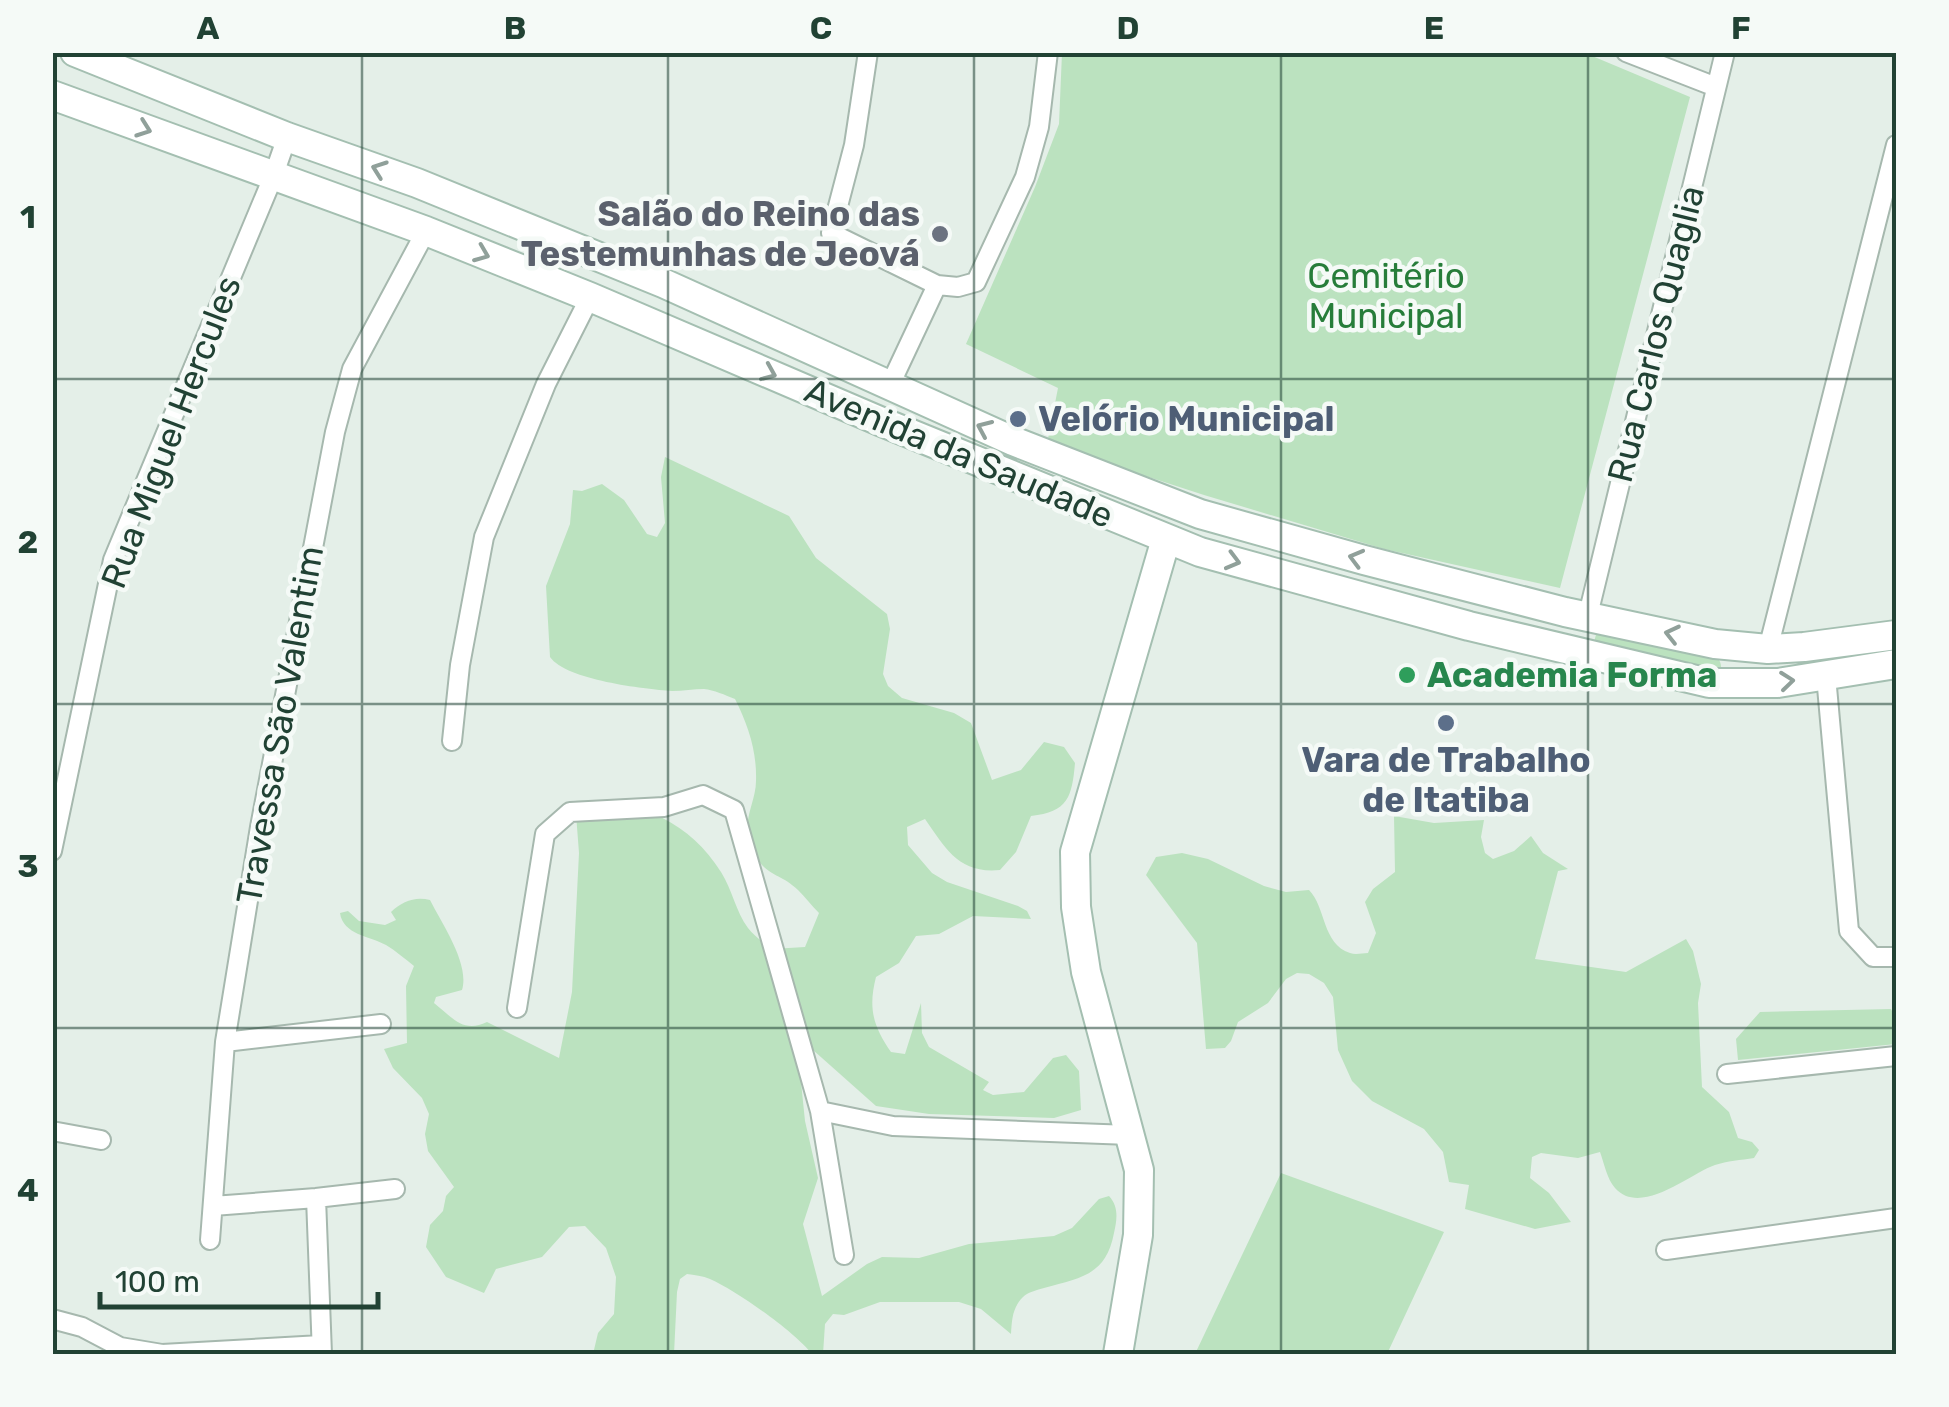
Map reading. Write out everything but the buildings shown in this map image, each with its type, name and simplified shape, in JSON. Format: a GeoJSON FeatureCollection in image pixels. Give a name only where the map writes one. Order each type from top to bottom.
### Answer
{"type":"FeatureCollection","features":[{"type":"Feature","properties":{"kind":"main road"},"geometry":{"type":"LineString","coordinates":[[52,91],[67,52]]}},
{"type":"Feature","properties":{"kind":"main road","name":"Avenida da Saudade"},"geometry":{"type":"LineString","coordinates":[[76,52],[287,137],[417,183],[696,298],[1013,441],[1200,514],[1565,612],[1716,644],[1768,649],[1840,644],[1896,634]]}},
{"type":"Feature","properties":{"kind":"main road","name":"Avenida da Saudade"},"geometry":{"type":"LineString","coordinates":[[52,91],[590,297],[1200,552],[1469,626],[1709,684],[1778,682],[1896,664]]}},
{"type":"Feature","properties":{"kind":"main road"},"geometry":{"type":"LineString","coordinates":[[679,335],[696,298]]}},
{"type":"Feature","properties":{"kind":"main road"},"geometry":{"type":"LineString","coordinates":[[1118,1354],[1138,1235],[1140,1170],[1086,972],[1076,907],[1075,852],[1166,539]]}},
{"type":"Feature","properties":{"kind":"main road"},"geometry":{"type":"LineString","coordinates":[[1400,607],[1411,599],[1415,573]]}},
{"type":"Feature","properties":{"kind":"main road"},"geometry":{"type":"LineString","coordinates":[[1469,626],[1468,601],[1478,589]]}},
{"type":"Feature","properties":{"kind":"main road"},"geometry":{"type":"LineString","coordinates":[[1556,646],[1571,640],[1588,615]]}},
{"type":"Feature","properties":{"kind":"street"},"geometry":{"type":"LineString","coordinates":[[868,52],[854,145],[830,232],[937,285],[958,287],[976,282],[1025,177],[1039,127],[1048,52]]}},
{"type":"Feature","properties":{"kind":"street"},"geometry":{"type":"LineString","coordinates":[[1626,52],[1716,87]]}},
{"type":"Feature","properties":{"kind":"street","name":"Rua Carlos Quaglia"},"geometry":{"type":"LineString","coordinates":[[1588,615],[1726,52]]}},
{"type":"Feature","properties":{"kind":"street","name":"Rua Miguel Hercules"},"geometry":{"type":"LineString","coordinates":[[52,851],[113,560],[287,137]]}},
{"type":"Feature","properties":{"kind":"street"},"geometry":{"type":"LineString","coordinates":[[1768,649],[1896,145]]}},
{"type":"Feature","properties":{"kind":"street","name":"Travessa São Valentim"},"geometry":{"type":"LineString","coordinates":[[210,1240],[225,1042],[260,827],[334,432],[352,370],[426,232]]}},
{"type":"Feature","properties":{"kind":"street"},"geometry":{"type":"LineString","coordinates":[[890,385],[937,285]]}},
{"type":"Feature","properties":{"kind":"street"},"geometry":{"type":"LineString","coordinates":[[452,741],[460,665],[484,536],[546,384],[590,297]]}},
{"type":"Feature","properties":{"kind":"street"},"geometry":{"type":"LineString","coordinates":[[1826,676],[1849,931],[1873,957],[1896,957]]}},
{"type":"Feature","properties":{"kind":"street"},"geometry":{"type":"LineString","coordinates":[[517,1008],[545,834],[570,812],[664,807],[704,795],[734,810],[820,1110],[844,1255]]}},
{"type":"Feature","properties":{"kind":"street"},"geometry":{"type":"LineString","coordinates":[[225,1042],[381,1024]]}},
{"type":"Feature","properties":{"kind":"street"},"geometry":{"type":"LineString","coordinates":[[1727,1074],[1896,1056]]}},
{"type":"Feature","properties":{"kind":"street"},"geometry":{"type":"LineString","coordinates":[[820,1110],[893,1126],[1130,1135]]}},
{"type":"Feature","properties":{"kind":"street"},"geometry":{"type":"LineString","coordinates":[[52,1131],[101,1140]]}},
{"type":"Feature","properties":{"kind":"street"},"geometry":{"type":"LineString","coordinates":[[212,1206],[394,1189]]}},
{"type":"Feature","properties":{"kind":"street"},"geometry":{"type":"LineString","coordinates":[[52,1318],[82,1326],[120,1347],[162,1354],[322,1350],[316,1198]]}},
{"type":"Feature","properties":{"kind":"street"},"geometry":{"type":"LineString","coordinates":[[1666,1250],[1896,1218]]}},
{"type":"Feature","properties":{"kind":"green space","name":"Cemitério Municipal"},"geometry":{"type":"Polygon","coordinates":[[[1062,53],[1585,53],[1690,97],[1560,588],[1384,549],[1047,444],[1058,388],[966,344],[1059,124],[1062,53]]]}},
{"type":"Feature","properties":{"kind":"green space"},"geometry":{"type":"Polygon","coordinates":[[[665,457],[789,516],[816,558],[887,614],[890,629],[883,674],[888,686],[902,698],[954,713],[971,723],[992,780],[1021,770],[1044,742],[1064,747],[1075,763],[1066,801],[1053,811],[1031,816],[1016,852],[1000,870],[964,864],[947,849],[925,819],[907,827],[908,845],[932,873],[947,882],[1018,906],[1031,919],[973,916],[939,934],[916,936],[899,963],[876,977],[872,1007],[876,1025],[891,1052],[905,1054],[921,1003],[922,1033],[929,1047],[989,1082],[983,1090],[993,1095],[1024,1092],[1053,1058],[1066,1055],[1079,1071],[1081,1110],[1054,1118],[929,1114],[876,1106],[804,1042],[798,1053],[805,1121],[818,1178],[803,1224],[822,1296],[882,1257],[919,1258],[969,1244],[1054,1236],[1072,1228],[1099,1199],[1109,1196],[1116,1209],[1116,1223],[1105,1258],[1080,1277],[1025,1295],[1015,1310],[1011,1334],[981,1309],[959,1302],[880,1302],[844,1315],[833,1314],[825,1324],[823,1354],[812,1354],[779,1324],[735,1293],[710,1279],[687,1274],[680,1279],[677,1292],[674,1354],[593,1354],[598,1333],[614,1314],[616,1277],[606,1248],[585,1226],[569,1227],[542,1257],[496,1269],[484,1293],[446,1277],[426,1247],[430,1225],[443,1211],[446,1196],[454,1187],[428,1151],[425,1134],[429,1114],[422,1098],[393,1068],[384,1049],[407,1043],[406,986],[414,966],[386,945],[346,926],[340,913],[348,911],[359,921],[385,925],[396,920],[391,912],[400,905],[414,899],[430,900],[454,944],[463,980],[462,990],[436,997],[434,1003],[464,1025],[487,1022],[559,1058],[572,992],[579,853],[575,801],[639,808],[676,826],[708,854],[725,879],[748,928],[772,949],[805,947],[819,913],[798,890],[762,866],[748,841],[755,759],[748,728],[735,699],[704,689],[672,691],[606,682],[572,672],[550,657],[546,586],[570,524],[573,490],[602,484],[624,500],[647,534],[657,537],[665,523],[661,477],[665,457]]]}},
{"type":"Feature","properties":{"kind":"green space"},"geometry":{"type":"Polygon","coordinates":[[[1597,631],[1717,658],[1720,672],[1594,642],[1597,631]]]}},
{"type":"Feature","properties":{"kind":"green space"},"geometry":{"type":"Polygon","coordinates":[[[1394,816],[1434,823],[1484,820],[1481,837],[1485,853],[1493,859],[1514,851],[1531,836],[1543,853],[1568,869],[1558,871],[1535,959],[1626,972],[1686,939],[1701,984],[1698,1003],[1702,1087],[1729,1112],[1738,1138],[1752,1142],[1759,1150],[1754,1158],[1715,1165],[1665,1191],[1638,1198],[1615,1188],[1600,1152],[1578,1158],[1541,1153],[1532,1157],[1530,1178],[1549,1193],[1571,1222],[1535,1229],[1465,1209],[1469,1185],[1449,1182],[1443,1152],[1424,1129],[1372,1101],[1352,1081],[1338,1050],[1333,997],[1324,983],[1309,974],[1297,973],[1286,979],[1268,1003],[1238,1022],[1225,1048],[1206,1049],[1197,943],[1146,875],[1156,857],[1182,853],[1208,859],[1264,886],[1286,892],[1309,890],[1334,942],[1350,953],[1368,953],[1376,933],[1365,902],[1373,889],[1395,872],[1394,816]]]}},
{"type":"Feature","properties":{"kind":"green space"},"geometry":{"type":"Polygon","coordinates":[[[1891,1009],[1896,1019],[1896,1044],[1738,1060],[1736,1039],[1760,1012],[1891,1009]]]}},
{"type":"Feature","properties":{"kind":"green space"},"geometry":{"type":"Polygon","coordinates":[[[1281,1173],[1444,1232],[1387,1354],[1195,1354],[1281,1173]]]}},
{"type":"Feature","properties":{"kind":"place","name":"Salão do Reino das Testemunhas de Jeová"},"geometry":{"type":"Point","coordinates":[940,234]}},
{"type":"Feature","properties":{"kind":"place","name":"Velório Municipal"},"geometry":{"type":"Point","coordinates":[1018,419]}},
{"type":"Feature","properties":{"kind":"place","name":"Academia Forma"},"geometry":{"type":"Point","coordinates":[1407,675]}},
{"type":"Feature","properties":{"kind":"place","name":"Vara de Trabalho de Itatiba"},"geometry":{"type":"Point","coordinates":[1446,723]}}]}
